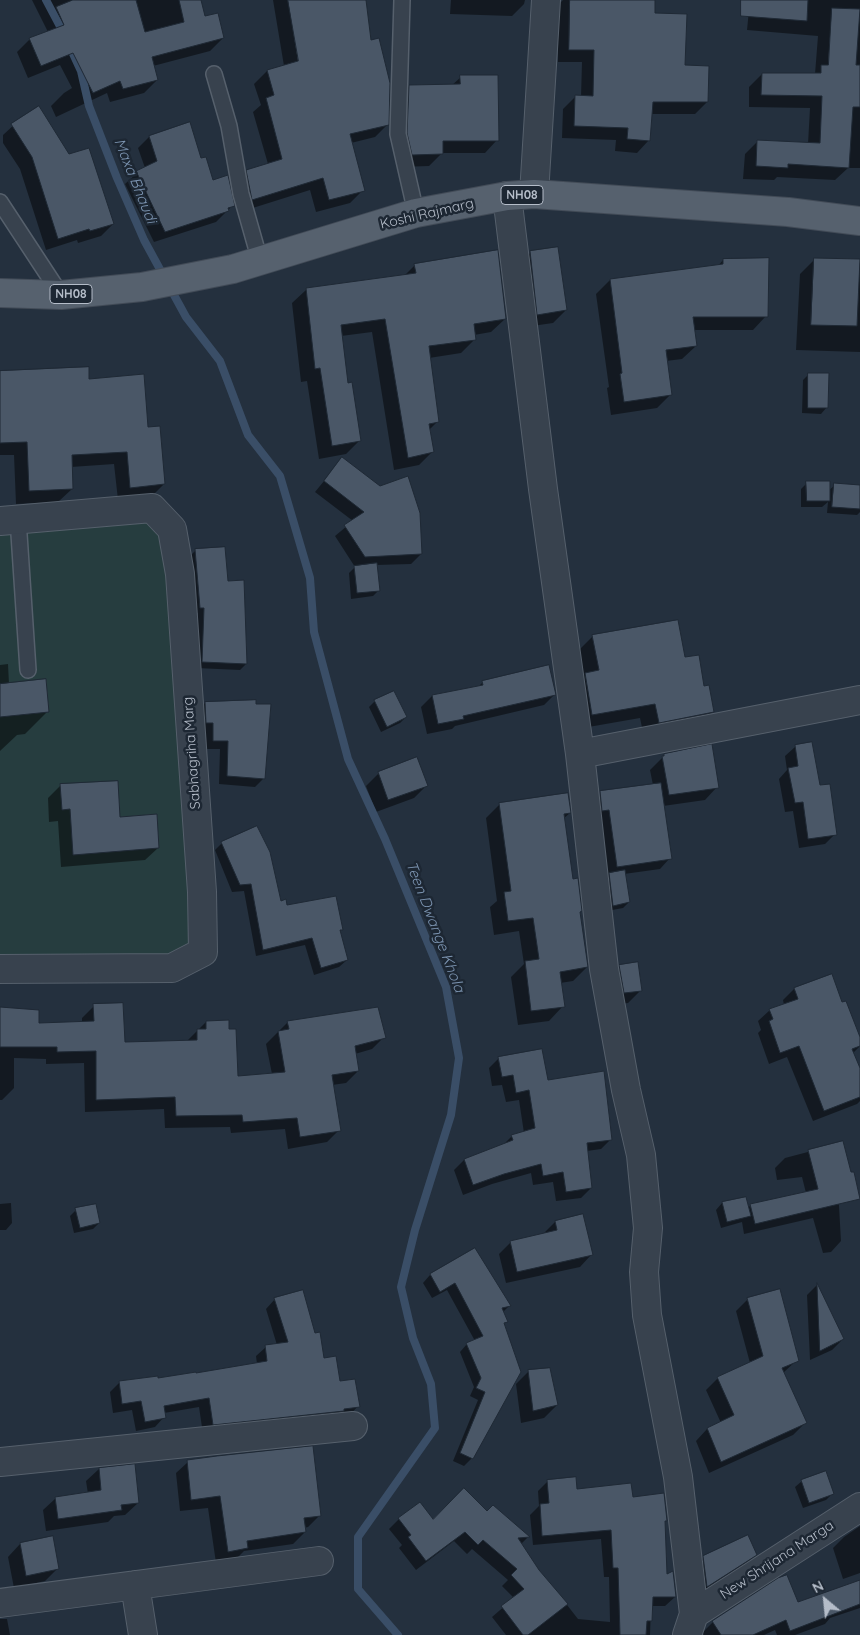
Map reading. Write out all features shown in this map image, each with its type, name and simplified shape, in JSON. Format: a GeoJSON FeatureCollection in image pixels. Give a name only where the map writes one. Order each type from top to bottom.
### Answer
{"type":"FeatureCollection","features":[{"type":"Feature","properties":{"kind":"main road","name":"Koshi Rajmarg"},"geometry":{"type":"LineString","coordinates":[[0,293],[61,295],[142,287],[233,269],[416,213],[507,196],[534,194],[788,212],[860,221]]}},
{"type":"Feature","properties":{"kind":"street"},"geometry":{"type":"LineString","coordinates":[[534,194],[546,0]]}},
{"type":"Feature","properties":{"kind":"street"},"geometry":{"type":"LineString","coordinates":[[507,196],[543,489],[580,754],[604,969],[626,1090],[641,1155],[648,1228],[644,1272],[647,1315],[678,1477],[690,1624]]}},
{"type":"Feature","properties":{"kind":"street","name":"Sabhagriha Marg"},"geometry":{"type":"LineString","coordinates":[[0,969],[172,968],[203,952],[202,892],[180,574],[172,529],[152,508],[9,520]]}},
{"type":"Feature","properties":{"kind":"street"},"geometry":{"type":"LineString","coordinates":[[580,754],[860,700]]}},
{"type":"Feature","properties":{"kind":"street"},"geometry":{"type":"LineString","coordinates":[[0,1462],[353,1426]]}},
{"type":"Feature","properties":{"kind":"street","name":"New Shrijana Marga"},"geometry":{"type":"LineString","coordinates":[[690,1624],[860,1507]]}},
{"type":"Feature","properties":{"kind":"street"},"geometry":{"type":"LineString","coordinates":[[0,1603],[318,1561]]}},
{"type":"Feature","properties":{"kind":"street"},"geometry":{"type":"LineString","coordinates":[[135,1585],[142,1635]]}},
{"type":"Feature","properties":{"kind":"lane"},"geometry":{"type":"LineString","coordinates":[[402,0],[398,134],[416,213]]}},
{"type":"Feature","properties":{"kind":"lane"},"geometry":{"type":"LineString","coordinates":[[214,74],[229,126],[241,194],[260,261]]}},
{"type":"Feature","properties":{"kind":"lane"},"geometry":{"type":"LineString","coordinates":[[0,202],[61,295]]}},
{"type":"Feature","properties":{"kind":"lane"},"geometry":{"type":"LineString","coordinates":[[9,520],[28,670]]}},
{"type":"Feature","properties":{"kind":"green space"},"geometry":{"type":"Polygon","coordinates":[[[152,508],[172,529],[203,952],[0,969],[0,521],[152,508]]]}},
{"type":"Feature","properties":{"kind":"building"},"geometry":{"type":"Polygon","coordinates":[[[73,0],[136,0],[145,32],[184,22],[179,0],[201,0],[205,16],[218,13],[224,38],[152,57],[158,80],[123,89],[120,81],[93,93],[73,53],[41,66],[29,38],[64,25],[56,7],[73,0]]]}},
{"type":"Feature","properties":{"kind":"building"},"geometry":{"type":"Polygon","coordinates":[[[288,0],[366,0],[371,40],[379,38],[390,83],[389,125],[350,134],[365,191],[329,200],[323,178],[252,200],[246,170],[282,159],[266,98],[274,95],[267,70],[298,61],[288,0]]]}},
{"type":"Feature","properties":{"kind":"building"},"geometry":{"type":"Polygon","coordinates":[[[570,0],[655,0],[655,13],[687,14],[685,65],[709,66],[708,102],[653,102],[650,141],[627,139],[628,128],[574,126],[575,95],[593,96],[594,50],[569,50],[570,0]]]}},
{"type":"Feature","properties":{"kind":"building"},"geometry":{"type":"Polygon","coordinates":[[[741,0],[808,0],[807,21],[741,16],[741,0]]]}},
{"type":"Feature","properties":{"kind":"building"},"geometry":{"type":"Polygon","coordinates":[[[832,8],[860,9],[856,65],[860,65],[860,107],[853,107],[849,168],[788,164],[788,168],[756,166],[757,140],[820,143],[822,96],[761,95],[762,73],[821,73],[821,65],[828,65],[832,8]]]}},
{"type":"Feature","properties":{"kind":"building"},"geometry":{"type":"Polygon","coordinates":[[[460,75],[498,75],[499,141],[443,141],[443,154],[412,155],[407,133],[409,85],[460,84],[460,75]]]}},
{"type":"Feature","properties":{"kind":"building"},"geometry":{"type":"Polygon","coordinates":[[[39,106],[69,154],[89,148],[114,224],[90,231],[89,229],[58,239],[32,157],[11,124],[39,106]]]}},
{"type":"Feature","properties":{"kind":"building"},"geometry":{"type":"Polygon","coordinates":[[[190,122],[201,158],[206,157],[213,180],[228,175],[235,206],[228,208],[229,211],[165,232],[136,171],[157,161],[149,136],[190,122]]]}},
{"type":"Feature","properties":{"kind":"building"},"geometry":{"type":"Polygon","coordinates":[[[558,247],[567,310],[537,315],[530,251],[558,247]]]}},
{"type":"Feature","properties":{"kind":"building"},"geometry":{"type":"Polygon","coordinates":[[[498,250],[506,319],[474,324],[476,340],[429,346],[439,422],[429,424],[434,452],[408,458],[385,319],[341,325],[348,383],[352,382],[361,441],[332,446],[320,368],[315,369],[306,288],[416,273],[414,264],[498,250]]]}},
{"type":"Feature","properties":{"kind":"building"},"geometry":{"type":"Polygon","coordinates":[[[769,258],[768,317],[693,317],[697,346],[666,350],[672,395],[624,402],[610,279],[723,264],[723,259],[769,258]]]}},
{"type":"Feature","properties":{"kind":"building"},"geometry":{"type":"Polygon","coordinates":[[[814,258],[860,259],[857,326],[811,325],[814,258]]]}},
{"type":"Feature","properties":{"kind":"building"},"geometry":{"type":"Polygon","coordinates":[[[89,367],[89,379],[144,374],[148,427],[160,426],[165,484],[130,488],[127,452],[72,455],[73,489],[29,491],[27,442],[0,443],[0,371],[89,367]]]}},
{"type":"Feature","properties":{"kind":"building"},"geometry":{"type":"Polygon","coordinates":[[[808,373],[829,373],[828,408],[808,408],[808,373]]]}},
{"type":"Feature","properties":{"kind":"building"},"geometry":{"type":"Polygon","coordinates":[[[342,457],[380,486],[408,476],[420,513],[422,554],[365,557],[344,525],[364,512],[324,481],[342,457]]]}},
{"type":"Feature","properties":{"kind":"building"},"geometry":{"type":"Polygon","coordinates":[[[806,481],[830,481],[830,501],[807,501],[806,481]]]}},
{"type":"Feature","properties":{"kind":"building"},"geometry":{"type":"Polygon","coordinates":[[[834,483],[860,485],[860,509],[832,507],[834,483]]]}},
{"type":"Feature","properties":{"kind":"building"},"geometry":{"type":"Polygon","coordinates":[[[225,547],[228,581],[244,580],[247,664],[202,662],[204,608],[200,608],[195,549],[225,547]]]}},
{"type":"Feature","properties":{"kind":"building"},"geometry":{"type":"Polygon","coordinates":[[[377,563],[380,591],[357,593],[354,566],[377,563]]]}},
{"type":"Feature","properties":{"kind":"building"},"geometry":{"type":"Polygon","coordinates":[[[678,620],[685,657],[699,655],[704,686],[709,685],[714,712],[659,723],[655,704],[592,715],[585,673],[599,670],[592,635],[678,620]]]}},
{"type":"Feature","properties":{"kind":"building"},"geometry":{"type":"Polygon","coordinates":[[[549,665],[556,695],[463,716],[464,719],[438,724],[432,695],[483,685],[482,681],[549,665]]]}},
{"type":"Feature","properties":{"kind":"building"},"geometry":{"type":"Polygon","coordinates":[[[46,679],[49,712],[0,717],[0,684],[46,679]]]}},
{"type":"Feature","properties":{"kind":"building"},"geometry":{"type":"Polygon","coordinates":[[[394,691],[407,717],[387,727],[374,700],[394,691]]]}},
{"type":"Feature","properties":{"kind":"building"},"geometry":{"type":"Polygon","coordinates":[[[256,700],[256,704],[271,704],[265,779],[227,776],[228,741],[213,741],[213,723],[206,723],[205,702],[256,700]]]}},
{"type":"Feature","properties":{"kind":"building"},"geometry":{"type":"Polygon","coordinates":[[[812,742],[820,785],[830,784],[837,835],[808,839],[803,802],[795,803],[788,768],[798,766],[795,745],[812,742]]]}},
{"type":"Feature","properties":{"kind":"building"},"geometry":{"type":"Polygon","coordinates":[[[712,744],[719,788],[669,795],[662,756],[712,744]]]}},
{"type":"Feature","properties":{"kind":"building"},"geometry":{"type":"Polygon","coordinates":[[[417,757],[428,786],[388,800],[378,772],[417,757]]]}},
{"type":"Feature","properties":{"kind":"building"},"geometry":{"type":"Polygon","coordinates":[[[118,781],[120,817],[157,814],[159,848],[73,855],[70,809],[62,810],[60,784],[118,781]]]}},
{"type":"Feature","properties":{"kind":"building"},"geometry":{"type":"Polygon","coordinates":[[[661,783],[672,859],[617,867],[609,810],[602,811],[600,791],[661,783]]]}},
{"type":"Feature","properties":{"kind":"building"},"geometry":{"type":"Polygon","coordinates":[[[568,793],[571,813],[564,814],[573,879],[578,878],[582,911],[580,912],[588,967],[560,972],[565,1007],[531,1011],[525,961],[539,959],[533,918],[508,921],[504,892],[511,891],[499,803],[568,793]]]}},
{"type":"Feature","properties":{"kind":"building"},"geometry":{"type":"Polygon","coordinates":[[[257,826],[270,852],[281,901],[286,899],[287,905],[336,896],[343,930],[340,930],[348,960],[321,968],[312,938],[263,950],[251,884],[240,885],[221,842],[257,826]]]}},
{"type":"Feature","properties":{"kind":"building"},"geometry":{"type":"Polygon","coordinates":[[[625,870],[630,902],[613,906],[609,873],[625,870]]]}},
{"type":"Feature","properties":{"kind":"building"},"geometry":{"type":"Polygon","coordinates":[[[638,962],[642,991],[624,993],[619,965],[638,962]]]}},
{"type":"Feature","properties":{"kind":"building"},"geometry":{"type":"Polygon","coordinates":[[[832,974],[842,1002],[846,1001],[860,1037],[860,1046],[852,1049],[860,1068],[860,1097],[824,1111],[799,1046],[780,1053],[769,1021],[773,1019],[769,1009],[798,999],[794,988],[832,974]]]}},
{"type":"Feature","properties":{"kind":"building"},"geometry":{"type":"Polygon","coordinates":[[[123,1003],[125,1042],[197,1040],[197,1029],[206,1029],[206,1021],[229,1020],[229,1029],[236,1029],[238,1076],[285,1072],[278,1031],[289,1029],[287,1021],[378,1007],[386,1038],[355,1046],[359,1071],[332,1075],[341,1131],[300,1137],[297,1118],[243,1122],[242,1115],[176,1116],[175,1097],[96,1100],[96,1051],[57,1052],[57,1047],[0,1047],[0,1007],[39,1010],[39,1023],[94,1021],[93,1004],[123,1003]]]}},
{"type":"Feature","properties":{"kind":"building"},"geometry":{"type":"Polygon","coordinates":[[[542,1049],[548,1080],[604,1071],[612,1140],[587,1143],[592,1188],[566,1192],[563,1172],[543,1176],[541,1164],[473,1185],[464,1159],[513,1140],[511,1135],[535,1128],[529,1090],[516,1093],[513,1075],[502,1077],[498,1057],[542,1049]]]}},
{"type":"Feature","properties":{"kind":"building"},"geometry":{"type":"Polygon","coordinates":[[[843,1141],[851,1172],[854,1172],[860,1199],[755,1224],[750,1204],[818,1189],[808,1150],[843,1141]]]}},
{"type":"Feature","properties":{"kind":"building"},"geometry":{"type":"Polygon","coordinates":[[[746,1197],[751,1216],[727,1222],[722,1202],[746,1197]]]}},
{"type":"Feature","properties":{"kind":"building"},"geometry":{"type":"Polygon","coordinates":[[[96,1204],[100,1223],[80,1228],[75,1208],[96,1204]]]}},
{"type":"Feature","properties":{"kind":"building"},"geometry":{"type":"Polygon","coordinates":[[[583,1214],[593,1255],[517,1272],[510,1241],[557,1230],[555,1221],[583,1214]]]}},
{"type":"Feature","properties":{"kind":"building"},"geometry":{"type":"Polygon","coordinates":[[[475,1248],[511,1306],[502,1308],[508,1322],[504,1323],[521,1372],[473,1459],[460,1453],[485,1392],[476,1388],[481,1378],[466,1343],[483,1336],[455,1283],[440,1292],[430,1274],[475,1248]]]}},
{"type":"Feature","properties":{"kind":"building"},"geometry":{"type":"Polygon","coordinates":[[[817,1283],[844,1339],[820,1351],[817,1283]]]}},
{"type":"Feature","properties":{"kind":"building"},"geometry":{"type":"Polygon","coordinates":[[[780,1289],[799,1361],[782,1368],[807,1423],[721,1462],[707,1428],[734,1415],[717,1377],[763,1356],[747,1298],[780,1289]]]}},
{"type":"Feature","properties":{"kind":"building"},"geometry":{"type":"Polygon","coordinates":[[[303,1290],[315,1333],[320,1332],[324,1358],[336,1356],[340,1381],[355,1379],[360,1407],[344,1409],[344,1411],[213,1425],[209,1398],[164,1406],[166,1418],[145,1422],[141,1401],[122,1404],[119,1381],[196,1373],[267,1361],[265,1345],[288,1342],[274,1298],[303,1290]]]}},
{"type":"Feature","properties":{"kind":"building"},"geometry":{"type":"Polygon","coordinates":[[[550,1368],[558,1405],[533,1411],[528,1370],[550,1368]]]}},
{"type":"Feature","properties":{"kind":"building"},"geometry":{"type":"Polygon","coordinates":[[[313,1446],[321,1516],[304,1518],[306,1532],[247,1541],[248,1548],[228,1552],[220,1496],[191,1500],[187,1460],[313,1446]]]}},
{"type":"Feature","properties":{"kind":"building"},"geometry":{"type":"Polygon","coordinates":[[[135,1464],[139,1503],[121,1505],[122,1510],[58,1519],[55,1497],[101,1490],[99,1468],[135,1464]]]}},
{"type":"Feature","properties":{"kind":"building"},"geometry":{"type":"Polygon","coordinates":[[[826,1471],[834,1494],[809,1503],[801,1480],[826,1471]]]}},
{"type":"Feature","properties":{"kind":"building"},"geometry":{"type":"Polygon","coordinates":[[[576,1477],[577,1489],[631,1483],[633,1497],[664,1493],[667,1521],[665,1521],[667,1574],[673,1571],[676,1597],[653,1597],[652,1621],[647,1621],[646,1635],[620,1635],[618,1568],[613,1568],[611,1530],[542,1536],[540,1504],[549,1503],[547,1480],[576,1477]]]}},
{"type":"Feature","properties":{"kind":"building"},"geometry":{"type":"Polygon","coordinates":[[[464,1488],[487,1511],[493,1505],[530,1537],[518,1538],[539,1570],[568,1604],[528,1635],[523,1635],[501,1606],[524,1589],[511,1575],[517,1569],[483,1540],[478,1545],[465,1532],[426,1561],[408,1537],[411,1535],[398,1518],[420,1502],[433,1519],[464,1488]]]}},
{"type":"Feature","properties":{"kind":"building"},"geometry":{"type":"Polygon","coordinates":[[[748,1535],[757,1555],[707,1587],[703,1556],[748,1535]]]}},
{"type":"Feature","properties":{"kind":"building"},"geometry":{"type":"Polygon","coordinates":[[[53,1536],[59,1569],[26,1576],[20,1543],[53,1536]]]}},
{"type":"Feature","properties":{"kind":"building"},"geometry":{"type":"Polygon","coordinates":[[[787,1575],[798,1602],[860,1580],[860,1604],[790,1631],[786,1620],[753,1635],[721,1635],[712,1621],[778,1578],[787,1575]]]}},
{"type":"Feature","properties":{"kind":"waterway","name":"Maxa Bhaudi"},"geometry":{"type":"LineString","coordinates":[[46,0],[64,34]]}},
{"type":"Feature","properties":{"kind":"waterway","name":"Teen Dwange Khola"},"geometry":{"type":"LineString","coordinates":[[69,45],[81,71],[89,106],[144,240],[186,317],[220,361],[248,435],[280,476],[310,578],[314,632],[348,759],[385,839],[446,987],[459,1058],[451,1115],[415,1230],[401,1287],[413,1338],[431,1384],[435,1428],[358,1537],[358,1589],[398,1635]]}}]}
